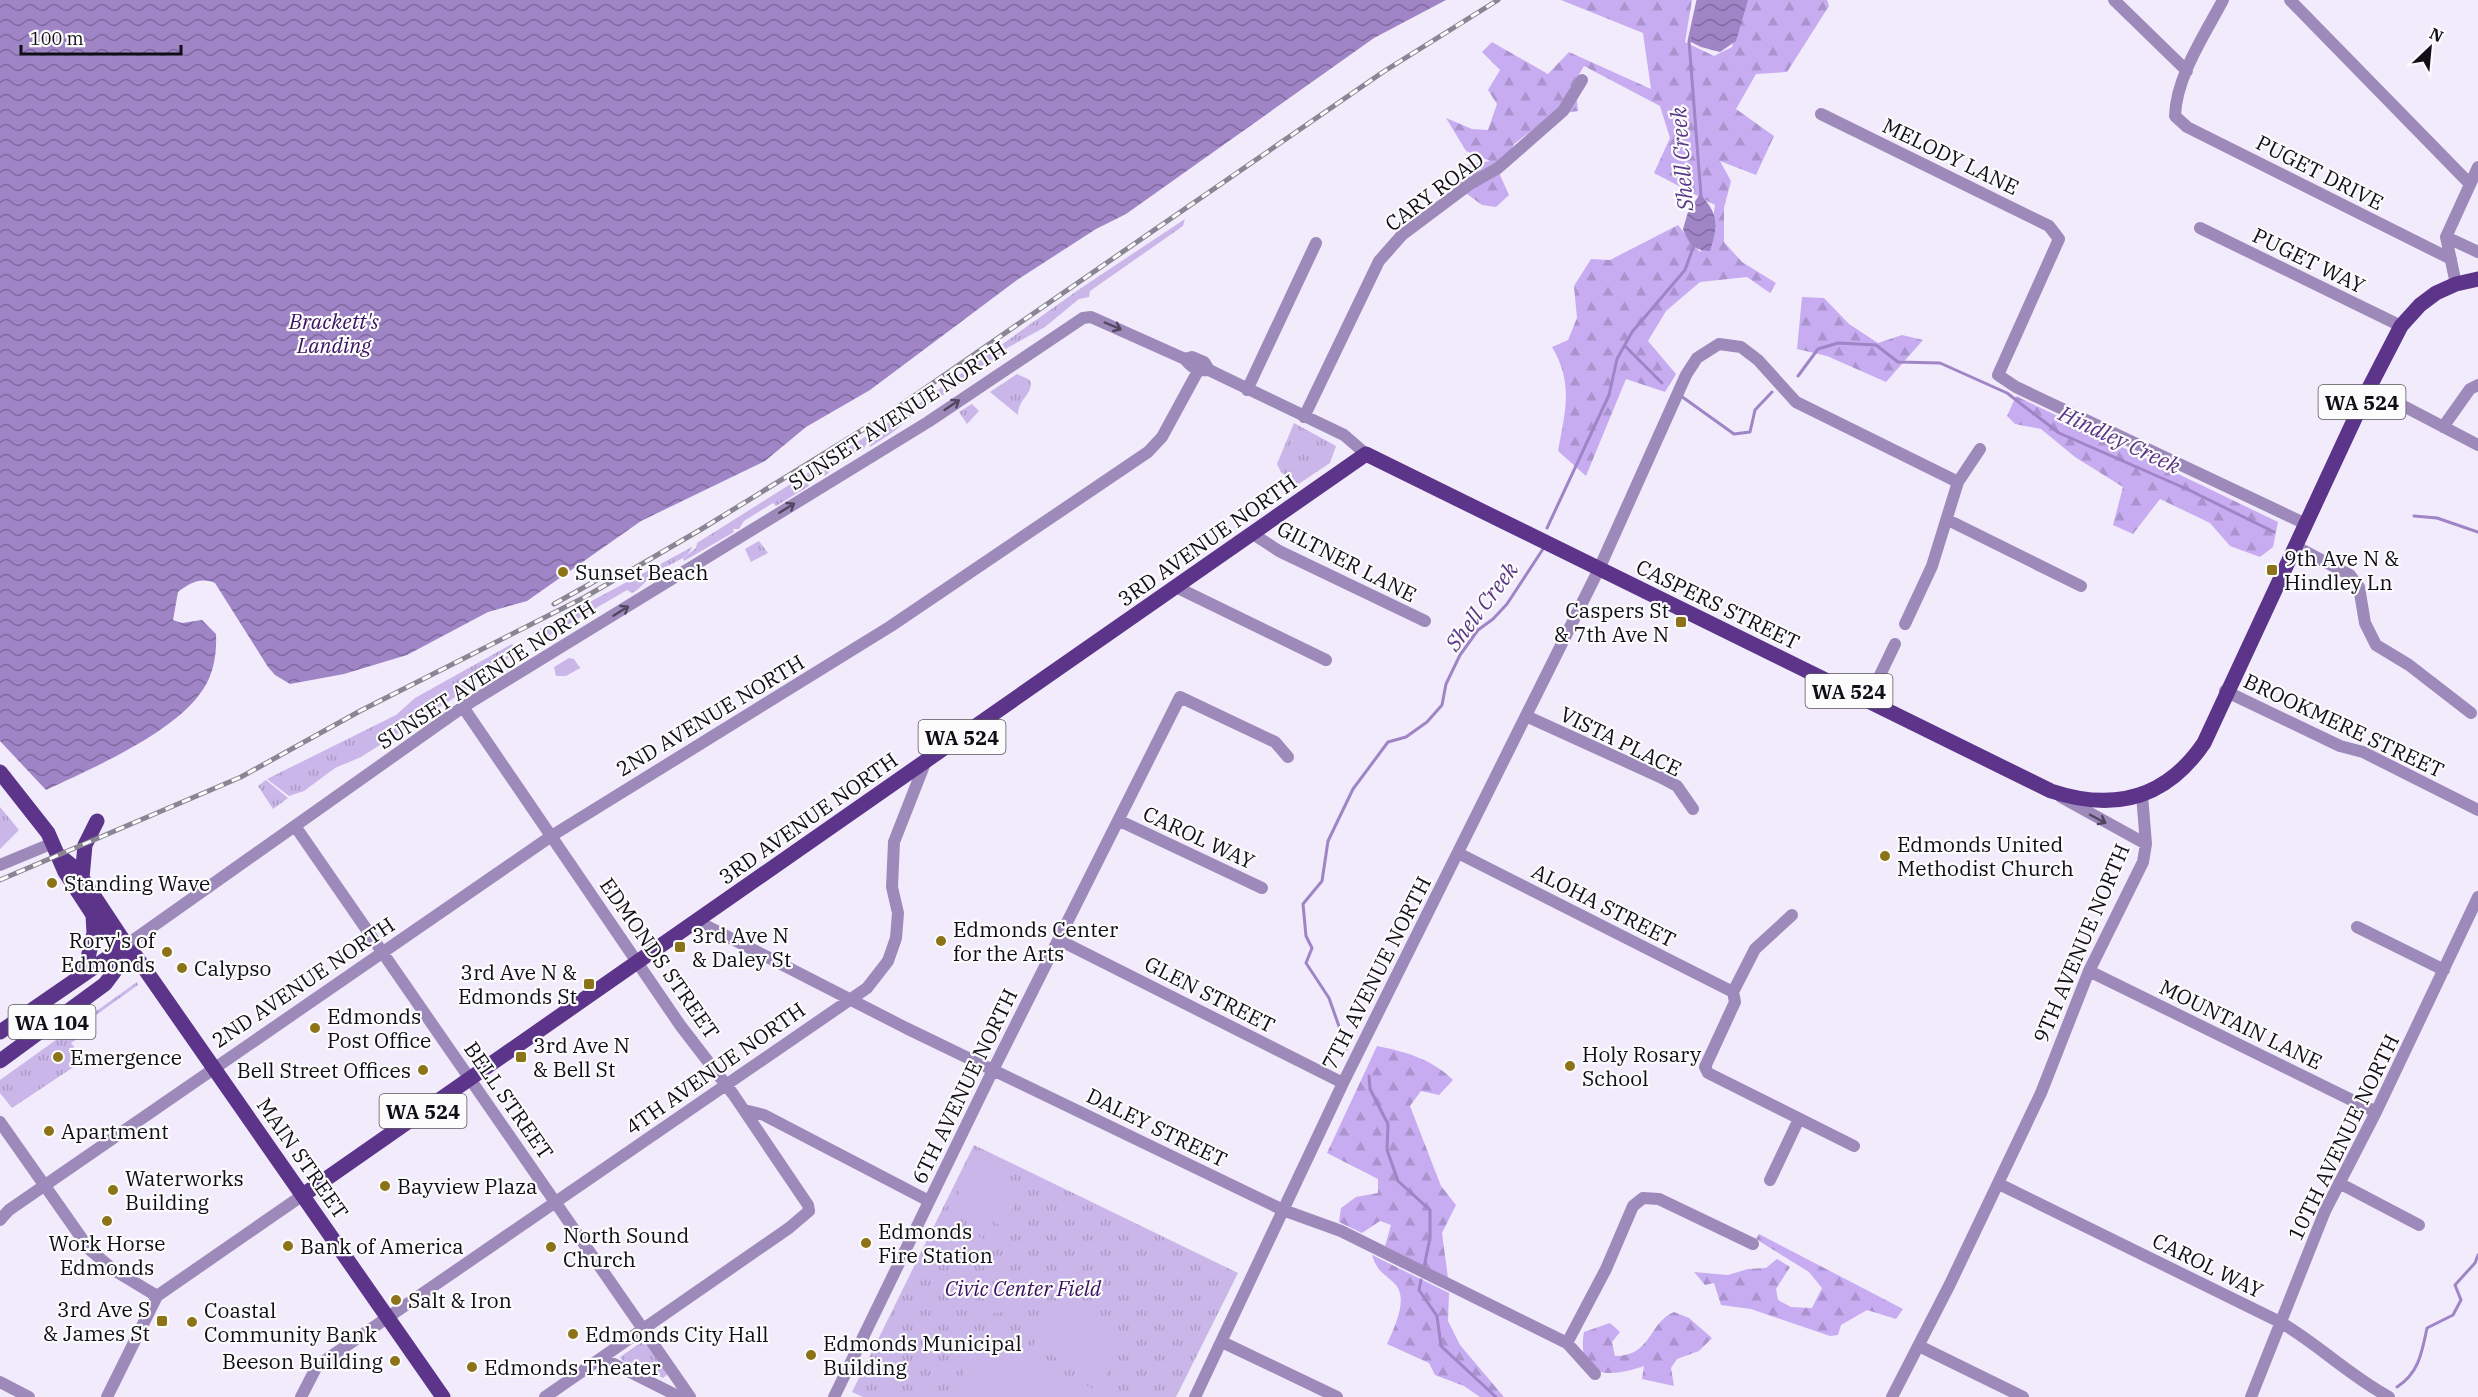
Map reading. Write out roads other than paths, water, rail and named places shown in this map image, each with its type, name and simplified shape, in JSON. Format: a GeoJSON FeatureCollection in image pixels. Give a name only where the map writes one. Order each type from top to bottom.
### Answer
{"type":"FeatureCollection","features":[{"type":"Feature","properties":{"kind":"main road","name":"WA 524"},"geometry":{"type":"LineString","coordinates":[[2142,795],[2174,777],[2204,743],[2225,691],[2369,388],[2401,326],[2433,295],[2456,284],[2478,279]]}},
{"type":"Feature","properties":{"kind":"main road","name":"3RD AVENUE NORTH"},"geometry":{"type":"LineString","coordinates":[[303,1195],[1366,454]]}},
{"type":"Feature","properties":{"kind":"main road","name":"CASPERS STREET"},"geometry":{"type":"LineString","coordinates":[[1366,454],[2051,790],[2072,798],[2094,800],[2128,799],[2142,795]]}},
{"type":"Feature","properties":{"kind":"main road"},"geometry":{"type":"LineString","coordinates":[[0,772],[54,844]]}},
{"type":"Feature","properties":{"kind":"main road"},"geometry":{"type":"LineString","coordinates":[[82,878],[85,845],[97,821]]}},
{"type":"Feature","properties":{"kind":"main road","name":"MAIN STREET"},"geometry":{"type":"LineString","coordinates":[[54,844],[82,878],[120,933],[125,946]]}},
{"type":"Feature","properties":{"kind":"main road","name":"MAIN STREET"},"geometry":{"type":"LineString","coordinates":[[54,844],[65,872],[93,915],[113,940],[125,946],[135,955],[443,1397]]}},
{"type":"Feature","properties":{"kind":"main road","name":"WA 104"},"geometry":{"type":"LineString","coordinates":[[0,1032],[84,974],[94,933],[93,915]]}},
{"type":"Feature","properties":{"kind":"main road"},"geometry":{"type":"LineString","coordinates":[[84,974],[125,946]]}},
{"type":"Feature","properties":{"kind":"main road","name":"WA 104"},"geometry":{"type":"LineString","coordinates":[[0,1061],[105,984],[114,972],[125,946]]}},
{"type":"Feature","properties":{"kind":"street"},"geometry":{"type":"LineString","coordinates":[[2114,0],[2187,71],[2222,1]]}},
{"type":"Feature","properties":{"kind":"street"},"geometry":{"type":"LineString","coordinates":[[2290,0],[2469,183]]}},
{"type":"Feature","properties":{"kind":"street","name":"PUGET DRIVE"},"geometry":{"type":"LineString","coordinates":[[2187,71],[2175,102],[2175,116],[2187,127],[2451,259]]}},
{"type":"Feature","properties":{"kind":"street","name":"CARY ROAD"},"geometry":{"type":"LineString","coordinates":[[1304,417],[1379,261],[1402,235],[1470,184],[1498,168],[1557,117],[1582,80]]}},
{"type":"Feature","properties":{"kind":"street","name":"MELODY LANE"},"geometry":{"type":"LineString","coordinates":[[1821,114],[2049,226],[2059,239],[1998,375],[2016,387],[2306,524]]}},
{"type":"Feature","properties":{"kind":"street"},"geometry":{"type":"LineString","coordinates":[[2456,284],[2446,237],[2478,167]]}},
{"type":"Feature","properties":{"kind":"street","name":"PUGET WAY"},"geometry":{"type":"LineString","coordinates":[[2200,228],[2401,326]]}},
{"type":"Feature","properties":{"kind":"street"},"geometry":{"type":"LineString","coordinates":[[2446,237],[2478,252]]}},
{"type":"Feature","properties":{"kind":"street"},"geometry":{"type":"LineString","coordinates":[[1247,390],[1316,243]]}},
{"type":"Feature","properties":{"kind":"street","name":"CASPERS STREET"},"geometry":{"type":"LineString","coordinates":[[1090,317],[1185,359],[1188,364],[1201,372],[1247,390],[1340,434],[1352,449],[1366,454]]}},
{"type":"Feature","properties":{"kind":"street","name":"SUNSET AVENUE NORTH"},"geometry":{"type":"LineString","coordinates":[[125,946],[464,707],[918,428],[1083,318],[1090,317]]}},
{"type":"Feature","properties":{"kind":"street","name":"7TH AVENUE NORTH"},"geometry":{"type":"LineString","coordinates":[[1195,1397],[1343,1083],[1599,570],[1686,375],[1697,358],[1719,344],[1741,347],[1753,356],[1796,402],[1958,482]]}},
{"type":"Feature","properties":{"kind":"street","name":"2ND AVENUE NORTH"},"geometry":{"type":"LineString","coordinates":[[0,1220],[9,1210],[213,1067],[553,835],[891,626],[1148,452],[1162,437],[1201,372]]}},
{"type":"Feature","properties":{"kind":"street"},"geometry":{"type":"LineString","coordinates":[[2443,427],[2470,389],[2478,385]]}},
{"type":"Feature","properties":{"kind":"street"},"geometry":{"type":"LineString","coordinates":[[2369,388],[2478,444]]}},
{"type":"Feature","properties":{"kind":"street"},"geometry":{"type":"LineString","coordinates":[[1905,624],[1932,566],[1958,482],[1980,449]]}},
{"type":"Feature","properties":{"kind":"street"},"geometry":{"type":"LineString","coordinates":[[1948,520],[2081,586]]}},
{"type":"Feature","properties":{"kind":"street","name":"GILTNER LANE"},"geometry":{"type":"LineString","coordinates":[[1253,534],[1279,551],[1425,621]]}},
{"type":"Feature","properties":{"kind":"street"},"geometry":{"type":"LineString","coordinates":[[2295,546],[2350,575],[2358,587],[2365,623],[2376,645],[2409,665],[2471,713]]}},
{"type":"Feature","properties":{"kind":"street"},"geometry":{"type":"LineString","coordinates":[[1176,587],[1326,660]]}},
{"type":"Feature","properties":{"kind":"street"},"geometry":{"type":"LineString","coordinates":[[1868,700],[1895,644]]}},
{"type":"Feature","properties":{"kind":"street","name":"BROOKMERE STREET"},"geometry":{"type":"LineString","coordinates":[[2225,691],[2340,746],[2363,752],[2478,810]]}},
{"type":"Feature","properties":{"kind":"street","name":"6TH AVENUE NORTH"},"geometry":{"type":"LineString","coordinates":[[834,1397],[993,1070],[1120,821],[1180,697],[1275,742],[1288,758]]}},
{"type":"Feature","properties":{"kind":"street","name":"EDMONDS STREET"},"geometry":{"type":"LineString","coordinates":[[464,707],[637,962],[744,1110],[808,1205],[808,1211],[789,1228],[643,1329]]}},
{"type":"Feature","properties":{"kind":"street","name":"VISTA PLACE"},"geometry":{"type":"LineString","coordinates":[[1526,716],[1677,786],[1693,809]]}},
{"type":"Feature","properties":{"kind":"street","name":"4TH AVENUE NORTH"},"geometry":{"type":"LineString","coordinates":[[301,1397],[317,1366],[867,988],[888,961],[896,938],[898,913],[892,887],[894,842],[925,763]]}},
{"type":"Feature","properties":{"kind":"street","name":"CASPERS STREET"},"geometry":{"type":"LineString","coordinates":[[2051,790],[2088,814],[2146,844]]}},
{"type":"Feature","properties":{"kind":"street","name":"9TH AVENUE NORTH"},"geometry":{"type":"LineString","coordinates":[[1892,1397],[1999,1184],[2041,1093],[2090,972],[2143,862],[2146,844],[2142,795]]}},
{"type":"Feature","properties":{"kind":"street","name":"CAROL WAY"},"geometry":{"type":"LineString","coordinates":[[1120,821],[1262,888]]}},
{"type":"Feature","properties":{"kind":"street","name":"BELL STREET"},"geometry":{"type":"LineString","coordinates":[[295,826],[557,1201],[690,1397]]}},
{"type":"Feature","properties":{"kind":"street"},"geometry":{"type":"LineString","coordinates":[[0,865],[54,844]]}},
{"type":"Feature","properties":{"kind":"street","name":"ALOHA STREET"},"geometry":{"type":"LineString","coordinates":[[1458,853],[1733,992]]}},
{"type":"Feature","properties":{"kind":"street","name":"10TH AVENUE NORTH"},"geometry":{"type":"LineString","coordinates":[[2251,1397],[2339,1183],[2376,1112],[2478,897]]}},
{"type":"Feature","properties":{"kind":"street"},"geometry":{"type":"LineString","coordinates":[[1792,915],[1755,949],[1733,992],[1735,1002],[1705,1067],[1708,1073],[1798,1121],[1854,1146]]}},
{"type":"Feature","properties":{"kind":"street","name":"DALEY STREET"},"geometry":{"type":"LineString","coordinates":[[697,921],[993,1070],[1283,1210],[1341,1231],[1566,1343],[1595,1374]]}},
{"type":"Feature","properties":{"kind":"street"},"geometry":{"type":"LineString","coordinates":[[2357,927],[2444,970]]}},
{"type":"Feature","properties":{"kind":"street","name":"GLEN STREET"},"geometry":{"type":"LineString","coordinates":[[1059,940],[1343,1083]]}},
{"type":"Feature","properties":{"kind":"street","name":"MOUNTAIN LANE"},"geometry":{"type":"LineString","coordinates":[[2090,972],[2376,1112]]}},
{"type":"Feature","properties":{"kind":"street"},"geometry":{"type":"LineString","coordinates":[[744,1110],[764,1115],[929,1201]]}},
{"type":"Feature","properties":{"kind":"street"},"geometry":{"type":"LineString","coordinates":[[1770,1180],[1798,1121]]}},
{"type":"Feature","properties":{"kind":"street"},"geometry":{"type":"LineString","coordinates":[[0,1122],[90,1250],[114,1270],[157,1296]]}},
{"type":"Feature","properties":{"kind":"street"},"geometry":{"type":"LineString","coordinates":[[2339,1183],[2419,1225]]}},
{"type":"Feature","properties":{"kind":"street","name":"CAROL WAY"},"geometry":{"type":"LineString","coordinates":[[1999,1184],[2280,1322],[2304,1336],[2360,1381],[2389,1397]]}},
{"type":"Feature","properties":{"kind":"street"},"geometry":{"type":"LineString","coordinates":[[107,1397],[157,1296],[303,1195]]}},
{"type":"Feature","properties":{"kind":"street"},"geometry":{"type":"LineString","coordinates":[[1566,1343],[1606,1269],[1633,1206],[1643,1198],[1659,1199],[1753,1244]]}},
{"type":"Feature","properties":{"kind":"street"},"geometry":{"type":"LineString","coordinates":[[545,1397],[643,1329]]}},
{"type":"Feature","properties":{"kind":"street"},"geometry":{"type":"LineString","coordinates":[[1222,1342],[1336,1397]]}},
{"type":"Feature","properties":{"kind":"street"},"geometry":{"type":"LineString","coordinates":[[1919,1346],[2023,1397]]}},
{"type":"Feature","properties":{"kind":"street"},"geometry":{"type":"LineString","coordinates":[[602,1358],[680,1397]]}},
{"type":"Feature","properties":{"kind":"street"},"geometry":{"type":"LineString","coordinates":[[0,1382],[29,1397]]}},
{"type":"Feature","properties":{"kind":"water","name":"Brackett's Landing"},"geometry":{"type":"Polygon","coordinates":[[[0,0],[1446,0],[1374,38],[1126,214],[1096,229],[1017,280],[870,390],[806,427],[765,461],[641,521],[527,601],[488,612],[407,655],[344,674],[290,684],[275,675],[268,667],[215,583],[200,581],[187,586],[178,592],[173,620],[182,623],[202,620],[216,634],[213,666],[204,688],[186,710],[149,737],[128,750],[46,790],[35,782],[0,742],[0,0]]]}},
{"type":"Feature","properties":{"kind":"water"},"geometry":{"type":"Polygon","coordinates":[[[1698,0],[1748,0],[1736,41],[1720,52],[1689,41],[1698,0]]]}},
{"type":"Feature","properties":{"kind":"water"},"geometry":{"type":"Polygon","coordinates":[[[1700,194],[1714,214],[1715,227],[1710,251],[1692,245],[1683,229],[1688,212],[1700,194]]]}},
{"type":"Feature","properties":{"kind":"waterway","name":"Shell Creek"},"geometry":{"type":"LineString","coordinates":[[1698,0],[1689,41],[1701,196]]}},
{"type":"Feature","properties":{"kind":"waterway","name":"Shell Creek"},"geometry":{"type":"LineString","coordinates":[[1547,528],[1609,395],[1617,359],[1632,332],[1685,270],[1694,245]]}},
{"type":"Feature","properties":{"kind":"waterway","name":"Hindley Creek"},"geometry":{"type":"LineString","coordinates":[[1798,376],[1818,349],[1838,343],[1876,345],[1898,362],[1940,363],[2007,393],[2059,433],[2189,490],[2274,532]]}},
{"type":"Feature","properties":{"kind":"waterway","name":"Hindley Creek"},"geometry":{"type":"LineString","coordinates":[[1625,346],[1662,383]]}},
{"type":"Feature","properties":{"kind":"waterway","name":"Hindley Creek"},"geometry":{"type":"LineString","coordinates":[[1681,396],[1734,434],[1750,432],[1755,410],[1772,392]]}},
{"type":"Feature","properties":{"kind":"waterway"},"geometry":{"type":"LineString","coordinates":[[2414,516],[2437,518],[2478,532]]}},
{"type":"Feature","properties":{"kind":"waterway","name":"Shell Creek"},"geometry":{"type":"LineString","coordinates":[[1347,1049],[1329,998],[1306,963],[1312,948],[1306,936],[1303,904],[1322,881],[1328,841],[1353,789],[1388,742],[1406,737],[1427,722],[1442,705],[1446,684],[1460,655],[1478,630],[1493,619],[1507,604],[1543,549]]}},
{"type":"Feature","properties":{"kind":"waterway","name":"Shell Creek"},"geometry":{"type":"LineString","coordinates":[[1369,1076],[1370,1089],[1388,1124],[1387,1150],[1398,1181],[1430,1210],[1430,1238],[1424,1267]]}},
{"type":"Feature","properties":{"kind":"waterway","name":"Hindley Creek"},"geometry":{"type":"LineString","coordinates":[[2397,1387],[2415,1369],[2427,1328],[2453,1315],[2461,1300],[2455,1285],[2475,1263],[2478,1255]]}},
{"type":"Feature","properties":{"kind":"waterway","name":"Shell Creek"},"geometry":{"type":"LineString","coordinates":[[1421,1280],[1419,1290],[1437,1316],[1441,1346],[1496,1397]]}},
{"type":"Feature","properties":{"kind":"railway"},"geometry":{"type":"LineString","coordinates":[[0,880],[241,777],[360,711],[585,597],[700,530],[885,416],[1383,72],[1498,0]]}},
{"type":"Feature","properties":{"kind":"railway"},"geometry":{"type":"LineString","coordinates":[[554,604],[606,575]]}},
{"type":"Feature","properties":{"kind":"place","name":"9th Ave N & Hindley Ln"},"geometry":{"type":"Point","coordinates":[2272,570]}},
{"type":"Feature","properties":{"kind":"place","name":"Sunset Beach"},"geometry":{"type":"Point","coordinates":[563,572]}},
{"type":"Feature","properties":{"kind":"place","name":"Caspers St & 7th Ave N"},"geometry":{"type":"Point","coordinates":[1681,622]}},
{"type":"Feature","properties":{"kind":"place","name":"Edmonds United Methodist Church"},"geometry":{"type":"Point","coordinates":[1885,856]}},
{"type":"Feature","properties":{"kind":"place","name":"Standing Wave"},"geometry":{"type":"Point","coordinates":[52,883]}},
{"type":"Feature","properties":{"kind":"place","name":"Edmonds Center for the Arts"},"geometry":{"type":"Point","coordinates":[941,941]}},
{"type":"Feature","properties":{"kind":"place","name":"3rd Ave N & Daley St"},"geometry":{"type":"Point","coordinates":[680,947]}},
{"type":"Feature","properties":{"kind":"place","name":"Rory's of Edmonds"},"geometry":{"type":"Point","coordinates":[167,952]}},
{"type":"Feature","properties":{"kind":"place","name":"Calypso"},"geometry":{"type":"Point","coordinates":[182,968]}},
{"type":"Feature","properties":{"kind":"place","name":"3rd Ave N & Edmonds St"},"geometry":{"type":"Point","coordinates":[589,984]}},
{"type":"Feature","properties":{"kind":"place","name":"Edmonds Post Office"},"geometry":{"type":"Point","coordinates":[315,1028]}},
{"type":"Feature","properties":{"kind":"place","name":"Emergence"},"geometry":{"type":"Point","coordinates":[58,1057]}},
{"type":"Feature","properties":{"kind":"place","name":"3rd Ave N & Bell St"},"geometry":{"type":"Point","coordinates":[521,1057]}},
{"type":"Feature","properties":{"kind":"place","name":"Holy Rosary School"},"geometry":{"type":"Point","coordinates":[1570,1066]}},
{"type":"Feature","properties":{"kind":"place","name":"Bell Street Offices"},"geometry":{"type":"Point","coordinates":[423,1070]}},
{"type":"Feature","properties":{"kind":"place","name":"Apartment"},"geometry":{"type":"Point","coordinates":[49,1131]}},
{"type":"Feature","properties":{"kind":"place","name":"Bayview Plaza"},"geometry":{"type":"Point","coordinates":[385,1186]}},
{"type":"Feature","properties":{"kind":"place","name":"Waterworks Building"},"geometry":{"type":"Point","coordinates":[113,1190]}},
{"type":"Feature","properties":{"kind":"place","name":"Work Horse Edmonds"},"geometry":{"type":"Point","coordinates":[107,1221]}},
{"type":"Feature","properties":{"kind":"place","name":"Edmonds Fire Station"},"geometry":{"type":"Point","coordinates":[866,1243]}},
{"type":"Feature","properties":{"kind":"place","name":"Bank of America"},"geometry":{"type":"Point","coordinates":[288,1246]}},
{"type":"Feature","properties":{"kind":"place","name":"North Sound Church"},"geometry":{"type":"Point","coordinates":[551,1247]}},
{"type":"Feature","properties":{"kind":"place","name":"Salt & Iron"},"geometry":{"type":"Point","coordinates":[396,1300]}},
{"type":"Feature","properties":{"kind":"place","name":"3rd Ave S & James St"},"geometry":{"type":"Point","coordinates":[162,1321]}},
{"type":"Feature","properties":{"kind":"place","name":"Coastal Community Bank"},"geometry":{"type":"Point","coordinates":[192,1322]}},
{"type":"Feature","properties":{"kind":"place","name":"Edmonds City Hall"},"geometry":{"type":"Point","coordinates":[573,1334]}},
{"type":"Feature","properties":{"kind":"place","name":"Edmonds Municipal Building"},"geometry":{"type":"Point","coordinates":[811,1355]}},
{"type":"Feature","properties":{"kind":"place","name":"Beeson Building"},"geometry":{"type":"Point","coordinates":[395,1361]}},
{"type":"Feature","properties":{"kind":"place","name":"Edmonds Theater"},"geometry":{"type":"Point","coordinates":[472,1367]}},
{"type":"Feature","properties":{"kind":"park label","name":"Civic Center Field"},"geometry":{"type":"Point","coordinates":[1023,1288]}}]}
